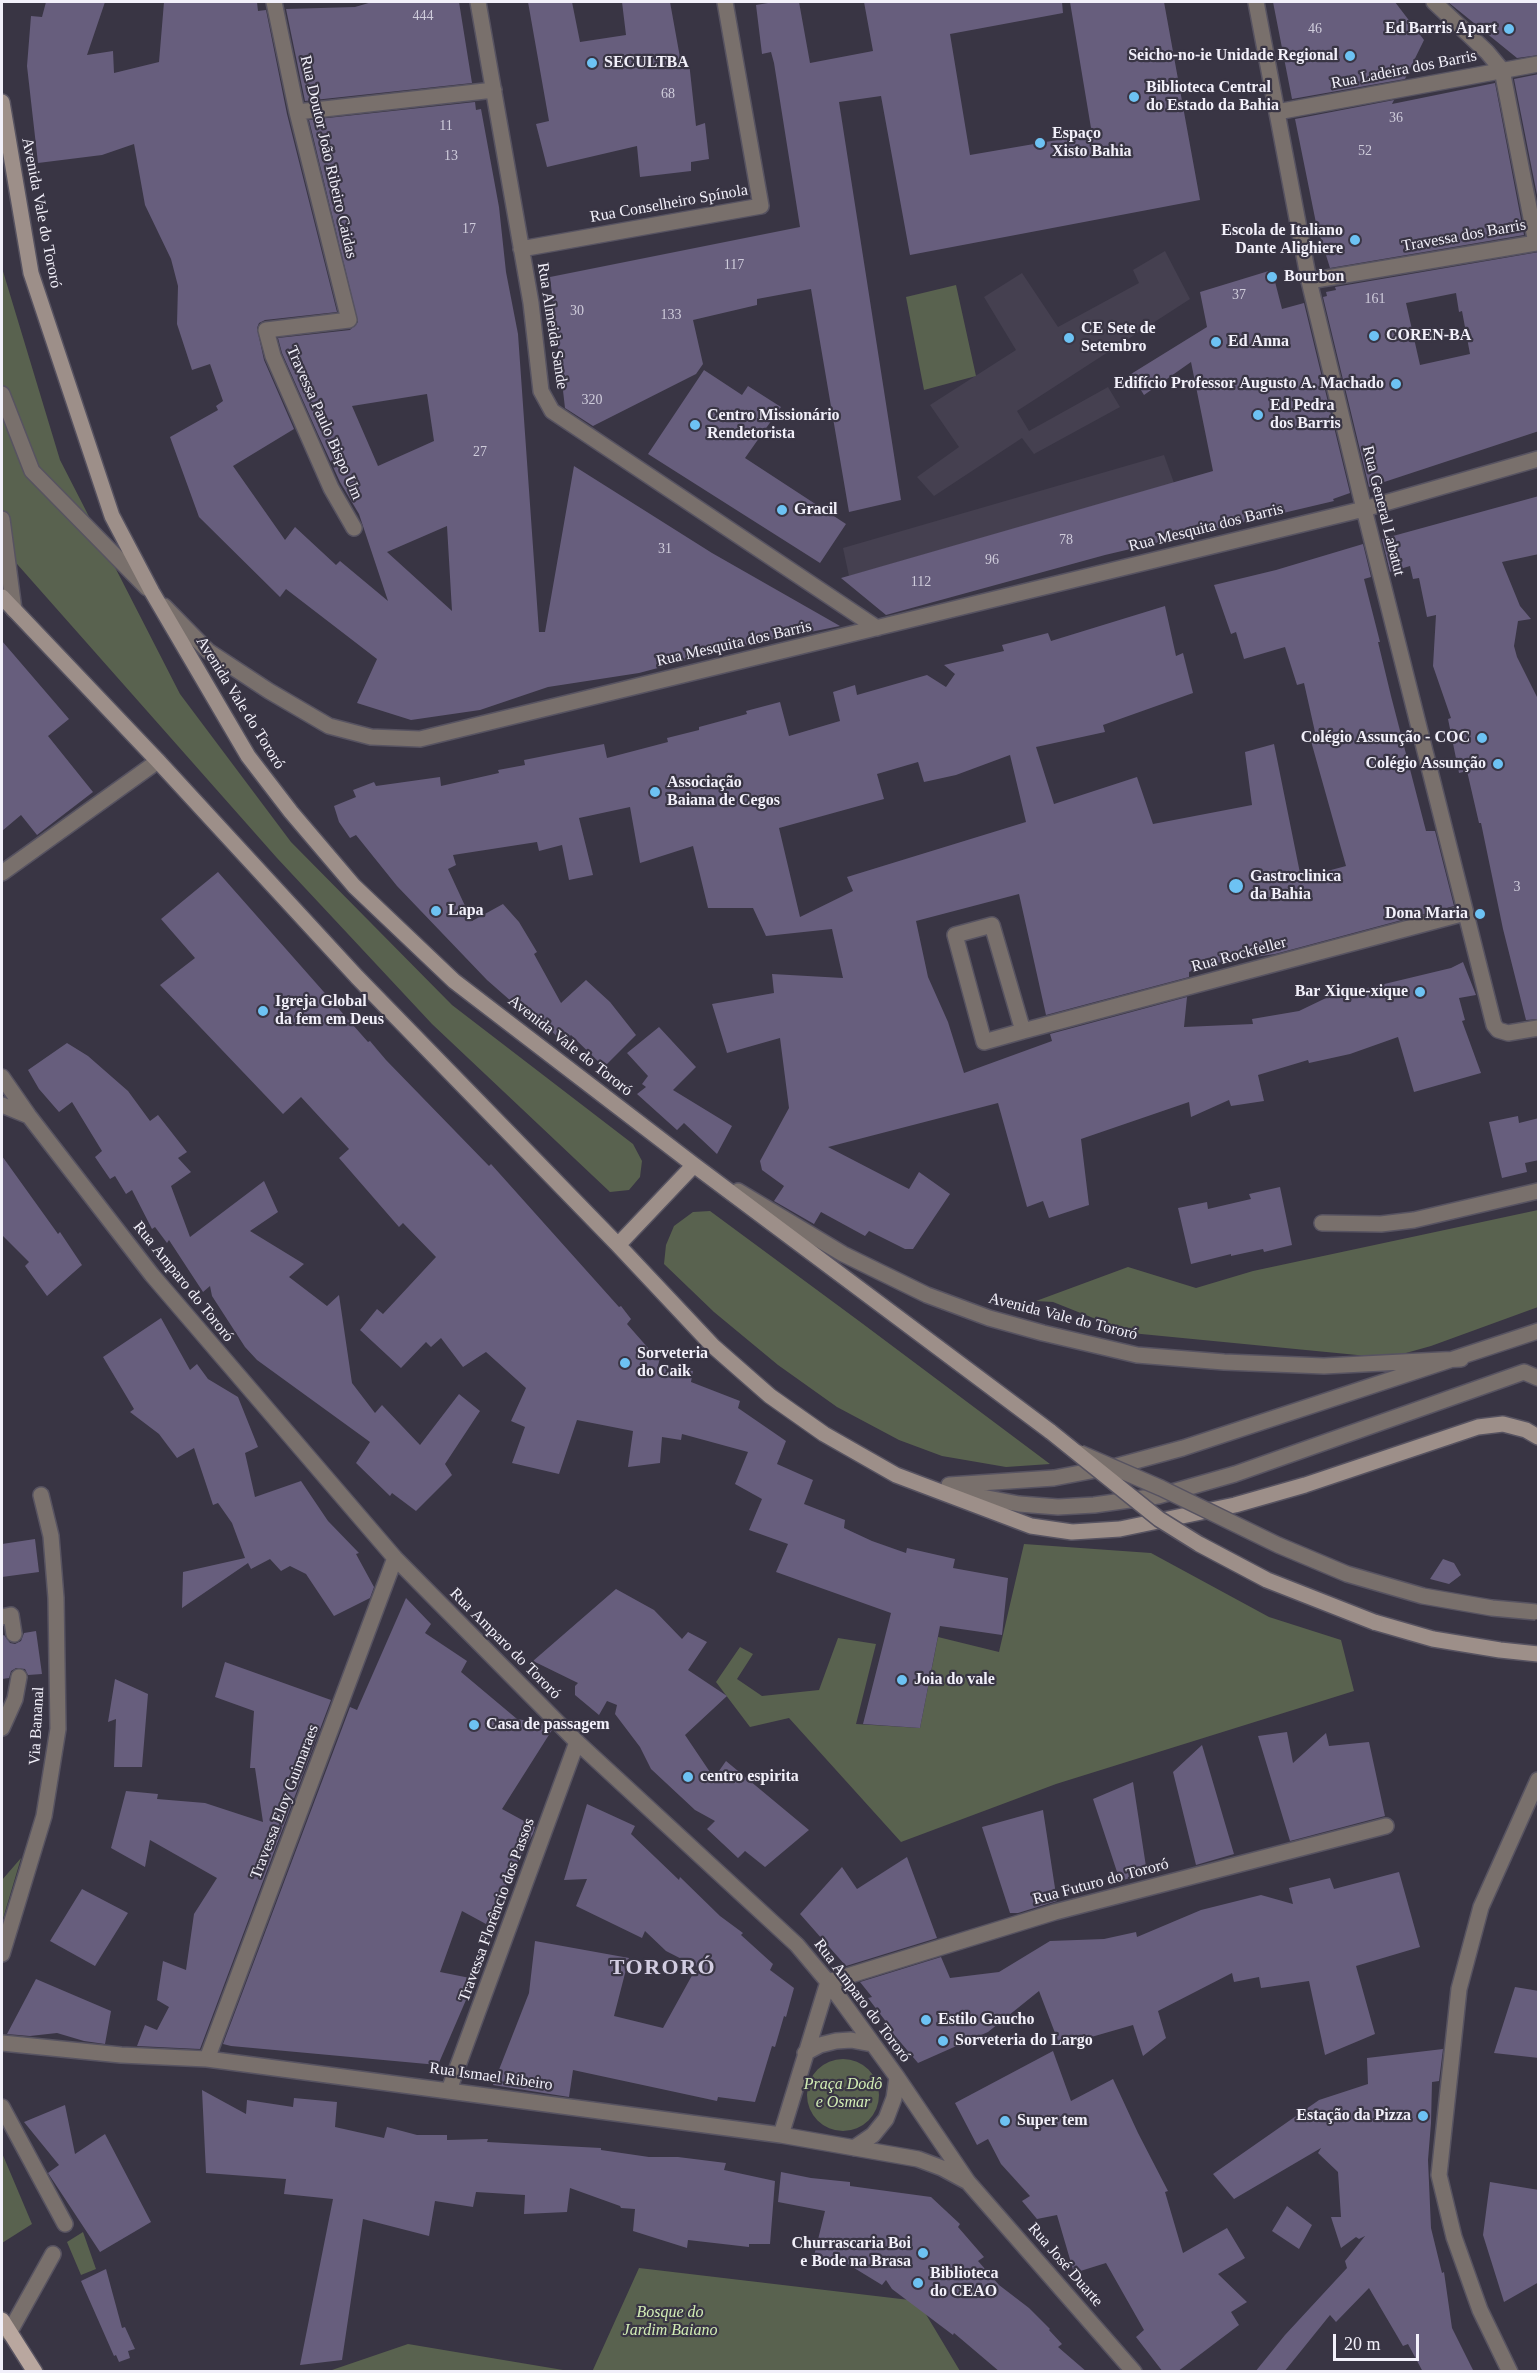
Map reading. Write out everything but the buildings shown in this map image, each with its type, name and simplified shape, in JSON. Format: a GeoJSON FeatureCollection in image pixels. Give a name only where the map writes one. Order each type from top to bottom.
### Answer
{"type":"FeatureCollection","features":[{"type":"Feature","properties":{"kind":"main road"},"geometry":{"type":"LineString","coordinates":[[5,2326],[35,2372]]}},
{"type":"Feature","properties":{"kind":"street","name":"Rua Doutor João Ribeiro Caidas"},"geometry":{"type":"LineString","coordinates":[[266,330],[349,320],[297,112],[274,2]]}},
{"type":"Feature","properties":{"kind":"street","name":"Rua Almeida Sande"},"geometry":{"type":"LineString","coordinates":[[478,2],[531,303],[542,391],[552,411],[877,628]]}},
{"type":"Feature","properties":{"kind":"street","name":"Rua Conselheiro Spínola"},"geometry":{"type":"LineString","coordinates":[[521,249],[761,206],[725,2]]}},
{"type":"Feature","properties":{"kind":"street","name":"Rua General Labatut"},"geometry":{"type":"LineString","coordinates":[[1256,2],[1309,281],[1494,1025],[1498,1030],[1508,1033],[1539,1028]]}},
{"type":"Feature","properties":{"kind":"street"},"geometry":{"type":"LineString","coordinates":[[1434,2],[1487,52],[1502,70]]}},
{"type":"Feature","properties":{"kind":"street","name":"Rua Ladeira dos Barris"},"geometry":{"type":"LineString","coordinates":[[1277,112],[1539,64]]}},
{"type":"Feature","properties":{"kind":"street","name":"Travessa dos Barris"},"geometry":{"type":"LineString","coordinates":[[1309,281],[1536,243],[1502,70]]}},
{"type":"Feature","properties":{"kind":"street"},"geometry":{"type":"LineString","coordinates":[[297,112],[494,90]]}},
{"type":"Feature","properties":{"kind":"street","name":"Avenida Vale do Tororó"},"geometry":{"type":"LineString","coordinates":[[2,102],[31,273],[112,516],[152,592],[248,756],[291,812],[354,886],[454,981],[694,1165],[1076,1451],[1159,1519],[1199,1544],[1267,1580],[1374,1622],[1433,1639],[1539,1654]]}},
{"type":"Feature","properties":{"kind":"street","name":"Travessa Paulo Bispo Um"},"geometry":{"type":"LineString","coordinates":[[266,330],[273,356],[322,468],[354,528]]}},
{"type":"Feature","properties":{"kind":"street","name":"Rua Mesquita dos Barris"},"geometry":{"type":"LineString","coordinates":[[2,394],[32,471],[208,651],[268,691],[329,726],[371,737],[420,739],[1364,509],[1539,459]]}},
{"type":"Feature","properties":{"kind":"street"},"geometry":{"type":"LineString","coordinates":[[2,519],[14,610]]}},
{"type":"Feature","properties":{"kind":"street","name":"Avenida Vale do Tororó"},"geometry":{"type":"LineString","coordinates":[[2,597],[158,761],[357,977],[713,1346],[770,1396],[824,1434],[896,1475],[1030,1526],[1072,1532],[1120,1529],[1245,1502],[1478,1427],[1503,1424],[1526,1430],[1539,1437]]}},
{"type":"Feature","properties":{"kind":"street"},"geometry":{"type":"LineString","coordinates":[[2,873],[158,761]]}},
{"type":"Feature","properties":{"kind":"street","name":"Rua Rockfeller"},"geometry":{"type":"LineString","coordinates":[[1023,1031],[992,926],[955,935],[984,1042],[1465,914]]}},
{"type":"Feature","properties":{"kind":"street","name":"Rua Amparo do Tororó"},"geometry":{"type":"LineString","coordinates":[[2,1077],[29,1116],[153,1275],[395,1558],[578,1742],[796,1945],[828,1982],[897,2077],[968,2182]]}},
{"type":"Feature","properties":{"kind":"street"},"geometry":{"type":"LineString","coordinates":[[2,1105],[29,1116]]}},
{"type":"Feature","properties":{"kind":"street"},"geometry":{"type":"LineString","coordinates":[[2,1113],[29,1116]]}},
{"type":"Feature","properties":{"kind":"street"},"geometry":{"type":"LineString","coordinates":[[618,1245],[694,1165]]}},
{"type":"Feature","properties":{"kind":"street","name":"Avenida Vale do Tororó"},"geometry":{"type":"LineString","coordinates":[[694,1165],[843,1254],[927,1295],[989,1318],[1043,1333],[1137,1355],[1224,1362],[1324,1366],[1461,1359]]}},
{"type":"Feature","properties":{"kind":"street"},"geometry":{"type":"LineString","coordinates":[[1322,1224],[1381,1224],[1414,1220],[1539,1191]]}},
{"type":"Feature","properties":{"kind":"street","name":"Avenida Vale do Tororó"},"geometry":{"type":"LineString","coordinates":[[927,1487],[1054,1478],[1117,1466],[1183,1449],[1461,1359],[1539,1331]]}},
{"type":"Feature","properties":{"kind":"street"},"geometry":{"type":"LineString","coordinates":[[927,1487],[1019,1504],[1058,1507],[1094,1505],[1158,1496],[1235,1474],[1531,1370],[1539,1378]]}},
{"type":"Feature","properties":{"kind":"street"},"geometry":{"type":"LineString","coordinates":[[1076,1451],[1161,1488],[1278,1545],[1347,1574],[1423,1596],[1492,1608],[1538,1611]]}},
{"type":"Feature","properties":{"kind":"street","name":"Via Bananal"},"geometry":{"type":"LineString","coordinates":[[2,1954],[44,1816],[58,1729],[55,1587],[50,1529],[41,1495]]}},
{"type":"Feature","properties":{"kind":"street","name":"Travessa Eloy Guimaraes"},"geometry":{"type":"LineString","coordinates":[[207,2059],[395,1558]]}},
{"type":"Feature","properties":{"kind":"street"},"geometry":{"type":"LineString","coordinates":[[2,1617],[11,1615],[14,1634]]}},
{"type":"Feature","properties":{"kind":"street"},"geometry":{"type":"LineString","coordinates":[[2,1728],[15,1699],[19,1677]]}},
{"type":"Feature","properties":{"kind":"street","name":"Travessa Florêncio dos Passos"},"geometry":{"type":"LineString","coordinates":[[449,2090],[578,1742]]}},
{"type":"Feature","properties":{"kind":"street"},"geometry":{"type":"LineString","coordinates":[[1510,2372],[1476,2300],[1454,2237],[1439,2175],[1459,1989],[1481,1907],[1539,1780]]}},
{"type":"Feature","properties":{"kind":"street","name":"Rua Futuro do Tororó"},"geometry":{"type":"LineString","coordinates":[[828,1982],[1055,1912],[1386,1826]]}},
{"type":"Feature","properties":{"kind":"street"},"geometry":{"type":"LineString","coordinates":[[780,2135],[828,1982]]}},
{"type":"Feature","properties":{"kind":"street"},"geometry":{"type":"LineString","coordinates":[[805,2053],[820,2045],[836,2041],[852,2040],[872,2044]]}},
{"type":"Feature","properties":{"kind":"street","name":"Rua Ismael Ribeiro"},"geometry":{"type":"LineString","coordinates":[[2,2043],[121,2055],[207,2059],[780,2135],[918,2159],[942,2168],[968,2182]]}},
{"type":"Feature","properties":{"kind":"street"},"geometry":{"type":"LineString","coordinates":[[854,2148],[873,2135],[886,2119],[894,2098],[897,2077]]}},
{"type":"Feature","properties":{"kind":"street"},"geometry":{"type":"LineString","coordinates":[[2,2107],[65,2224]]}},
{"type":"Feature","properties":{"kind":"street","name":"Rua José Duarte"},"geometry":{"type":"LineString","coordinates":[[968,2182],[1134,2372]]}},
{"type":"Feature","properties":{"kind":"street"},"geometry":{"type":"LineString","coordinates":[[5,2326],[53,2254]]}},
{"type":"Feature","properties":{"kind":"shaded area","name":"CE Sete de Setembro"},"geometry":{"type":"Polygon","coordinates":[[[1165,251],[1190,299],[1017,411],[1029,431],[1108,387],[1120,407],[1034,454],[1022,438],[934,496],[917,477],[959,447],[930,405],[1016,350],[984,297],[1022,273],[1058,327],[1139,283],[1133,270],[1165,251]]]}},
{"type":"Feature","properties":{"kind":"shaded area"},"geometry":{"type":"Polygon","coordinates":[[[1164,455],[1174,483],[849,576],[843,548],[1164,455]]]}},
{"type":"Feature","properties":{"kind":"green space"},"geometry":{"type":"Polygon","coordinates":[[[2,268],[60,460],[180,694],[291,842],[452,1005],[633,1144],[642,1161],[640,1177],[629,1190],[610,1192],[432,1024],[277,858],[2,547],[2,268]]]}},
{"type":"Feature","properties":{"kind":"green space"},"geometry":{"type":"Polygon","coordinates":[[[956,285],[976,376],[924,390],[906,297],[956,285]]]}},
{"type":"Feature","properties":{"kind":"green space"},"geometry":{"type":"Polygon","coordinates":[[[1538,1210],[1538,1307],[1431,1346],[1388,1358],[1131,1333],[1053,1302],[1036,1301],[1128,1267],[1196,1288],[1253,1271],[1538,1210]]]}},
{"type":"Feature","properties":{"kind":"green space"},"geometry":{"type":"Polygon","coordinates":[[[710,1211],[1050,1464],[1006,1467],[942,1456],[899,1440],[837,1407],[778,1365],[714,1312],[664,1264],[666,1245],[674,1226],[693,1212],[710,1211]]]}},
{"type":"Feature","properties":{"kind":"green space"},"geometry":{"type":"Polygon","coordinates":[[[1024,1544],[1151,1553],[1269,1617],[1341,1640],[1354,1691],[1056,1784],[901,1842],[789,1718],[750,1727],[716,1682],[740,1647],[753,1654],[737,1679],[762,1696],[819,1690],[838,1638],[876,1644],[856,1724],[920,1728],[938,1637],[999,1652],[1024,1544]]]}},
{"type":"Feature","properties":{"kind":"green space"},"geometry":{"type":"Polygon","coordinates":[[[21,1858],[2,1922],[2,1880],[21,1858]]]}},
{"type":"Feature","properties":{"kind":"green space","name":"Praça Dodô e Osmar"},"geometry":{"type":"Polygon","coordinates":[[[843,2059],[863,2065],[873,2075],[879,2095],[873,2115],[863,2125],[843,2131],[823,2125],[813,2115],[807,2095],[813,2075],[823,2065],[843,2059]]]}},
{"type":"Feature","properties":{"kind":"green space"},"geometry":{"type":"Polygon","coordinates":[[[2,2153],[32,2224],[2,2243],[2,2153]]]}},
{"type":"Feature","properties":{"kind":"green space"},"geometry":{"type":"Polygon","coordinates":[[[83,2232],[96,2269],[81,2275],[67,2242],[83,2232]]]}},
{"type":"Feature","properties":{"kind":"green space","name":"Bosque do Jardim Baiano"},"geometry":{"type":"Polygon","coordinates":[[[639,2268],[918,2301],[960,2371],[592,2372],[639,2268]]]}},
{"type":"Feature","properties":{"kind":"green space"},"geometry":{"type":"Polygon","coordinates":[[[408,2344],[569,2371],[329,2371],[408,2344]]]}},
{"type":"Feature","properties":{"kind":"place","name":"Ed Barris Apart"},"geometry":{"type":"Point","coordinates":[1509,29]}},
{"type":"Feature","properties":{"kind":"place","name":"Seicho-no-ie Unidade Regional"},"geometry":{"type":"Point","coordinates":[1350,56]}},
{"type":"Feature","properties":{"kind":"place","name":"SECULTBA"},"geometry":{"type":"Point","coordinates":[592,63]}},
{"type":"Feature","properties":{"kind":"place","name":"Biblioteca Central do Estado da Bahia"},"geometry":{"type":"Point","coordinates":[1134,97]}},
{"type":"Feature","properties":{"kind":"place","name":"Espaço Xisto Bahia"},"geometry":{"type":"Point","coordinates":[1040,143]}},
{"type":"Feature","properties":{"kind":"place","name":"Escola de Italiano Dante Alighiere"},"geometry":{"type":"Point","coordinates":[1355,240]}},
{"type":"Feature","properties":{"kind":"place","name":"Bourbon"},"geometry":{"type":"Point","coordinates":[1272,277]}},
{"type":"Feature","properties":{"kind":"place","name":"COREN-BA"},"geometry":{"type":"Point","coordinates":[1374,336]}},
{"type":"Feature","properties":{"kind":"place","name":"CE Sete de Setembro"},"geometry":{"type":"Point","coordinates":[1069,338]}},
{"type":"Feature","properties":{"kind":"place","name":"Ed Anna"},"geometry":{"type":"Point","coordinates":[1216,342]}},
{"type":"Feature","properties":{"kind":"place","name":"Edifício Professor Augusto A. Machado"},"geometry":{"type":"Point","coordinates":[1396,384]}},
{"type":"Feature","properties":{"kind":"place","name":"Ed Pedra dos Barris"},"geometry":{"type":"Point","coordinates":[1258,415]}},
{"type":"Feature","properties":{"kind":"place","name":"Centro Missionário Rendetorista"},"geometry":{"type":"Point","coordinates":[695,425]}},
{"type":"Feature","properties":{"kind":"place","name":"Gracil"},"geometry":{"type":"Point","coordinates":[782,510]}},
{"type":"Feature","properties":{"kind":"place","name":"Colégio Assunção - COC"},"geometry":{"type":"Point","coordinates":[1482,738]}},
{"type":"Feature","properties":{"kind":"place","name":"Colégio Assunção"},"geometry":{"type":"Point","coordinates":[1498,764]}},
{"type":"Feature","properties":{"kind":"place","name":"Associação Baiana de Cegos"},"geometry":{"type":"Point","coordinates":[655,792]}},
{"type":"Feature","properties":{"kind":"place","name":"Gastroclinica da Bahia"},"geometry":{"type":"Point","coordinates":[1236,886]}},
{"type":"Feature","properties":{"kind":"place","name":"Lapa"},"geometry":{"type":"Point","coordinates":[436,911]}},
{"type":"Feature","properties":{"kind":"place","name":"Dona Maria"},"geometry":{"type":"Point","coordinates":[1480,914]}},
{"type":"Feature","properties":{"kind":"place","name":"Bar Xique-xique"},"geometry":{"type":"Point","coordinates":[1420,992]}},
{"type":"Feature","properties":{"kind":"place","name":"Igreja Global da fem em Deus"},"geometry":{"type":"Point","coordinates":[263,1011]}},
{"type":"Feature","properties":{"kind":"place","name":"Sorveteria do Caik"},"geometry":{"type":"Point","coordinates":[625,1363]}},
{"type":"Feature","properties":{"kind":"place","name":"Joia do vale"},"geometry":{"type":"Point","coordinates":[902,1680]}},
{"type":"Feature","properties":{"kind":"place","name":"Casa de passagem"},"geometry":{"type":"Point","coordinates":[474,1725]}},
{"type":"Feature","properties":{"kind":"place","name":"centro espirita"},"geometry":{"type":"Point","coordinates":[688,1777]}},
{"type":"Feature","properties":{"kind":"place","name":"Estilo Gaucho"},"geometry":{"type":"Point","coordinates":[926,2020]}},
{"type":"Feature","properties":{"kind":"place","name":"Sorveteria do Largo"},"geometry":{"type":"Point","coordinates":[943,2041]}},
{"type":"Feature","properties":{"kind":"place","name":"Estação da Pizza"},"geometry":{"type":"Point","coordinates":[1423,2116]}},
{"type":"Feature","properties":{"kind":"place","name":"Super tem"},"geometry":{"type":"Point","coordinates":[1005,2121]}},
{"type":"Feature","properties":{"kind":"place","name":"Churrascaria Boi e Bode na Brasa"},"geometry":{"type":"Point","coordinates":[923,2253]}},
{"type":"Feature","properties":{"kind":"place","name":"Biblioteca do CEAO"},"geometry":{"type":"Point","coordinates":[918,2283]}},
{"type":"Feature","properties":{"kind":"district","name":"TORORÓ"},"geometry":{"type":"Point","coordinates":[663,1968]}}]}
